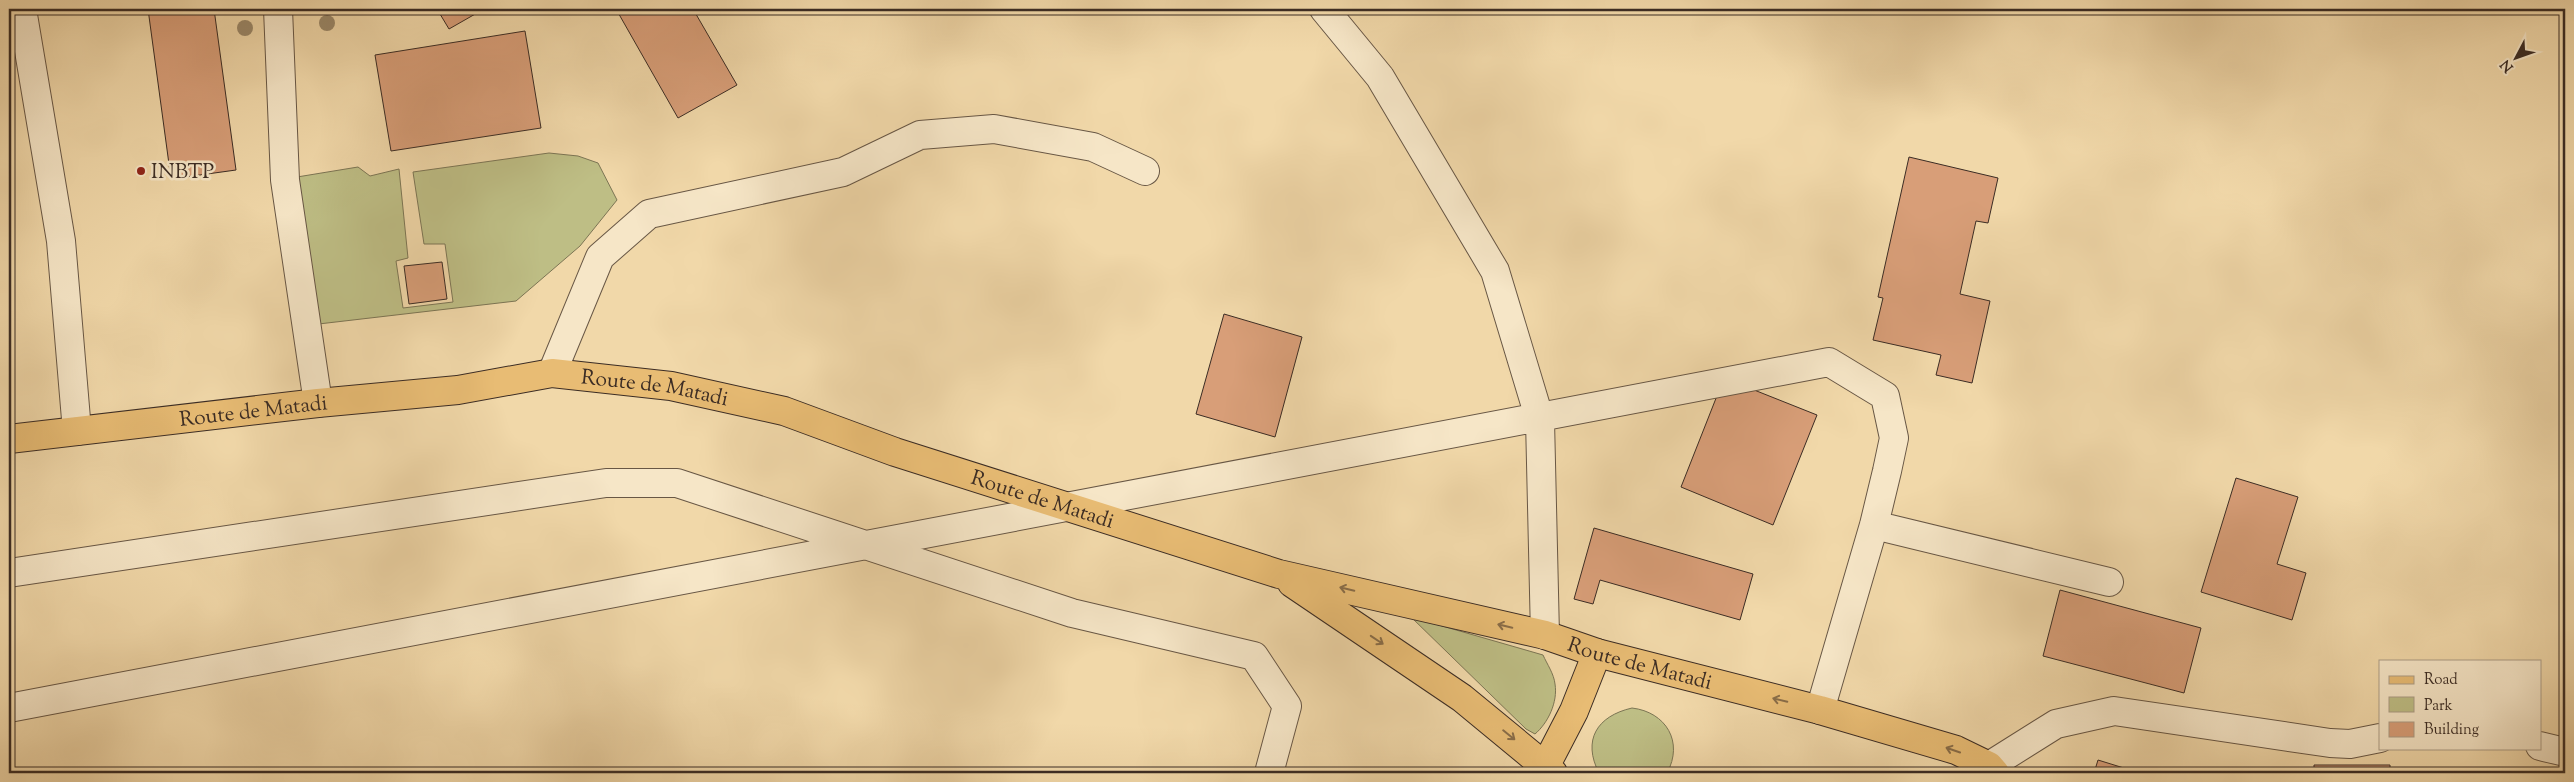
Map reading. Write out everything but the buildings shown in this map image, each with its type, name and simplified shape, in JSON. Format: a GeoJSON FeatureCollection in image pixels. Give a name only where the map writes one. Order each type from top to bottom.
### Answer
{"type":"FeatureCollection","features":[{"type":"Feature","properties":{"kind":"main road","name":"Route de Matadi"},"geometry":{"type":"LineString","coordinates":[[9,439],[318,403],[458,390],[552,373],[671,386],[784,411],[896,452],[1279,574],[1545,635],[1596,653],[1820,710],[1956,750],[1992,770]]}},
{"type":"Feature","properties":{"kind":"main road","name":"Route de Matadi"},"geometry":{"type":"LineString","coordinates":[[1279,574],[1462,698],[1550,769]]}},
{"type":"Feature","properties":{"kind":"main road"},"geometry":{"type":"LineString","coordinates":[[1550,769],[1596,653]]}},
{"type":"Feature","properties":{"kind":"street"},"geometry":{"type":"LineString","coordinates":[[22,9],[60,241],[76,431]]}},
{"type":"Feature","properties":{"kind":"street"},"geometry":{"type":"LineString","coordinates":[[278,9],[285,180],[318,403]]}},
{"type":"Feature","properties":{"kind":"street"},"geometry":{"type":"LineString","coordinates":[[1324,9],[1380,77],[1495,271],[1540,420],[1545,635]]}},
{"type":"Feature","properties":{"kind":"street"},"geometry":{"type":"LineString","coordinates":[[552,373],[600,257],[649,214],[842,172],[920,135],[994,129],[1093,147],[1145,171]]}},
{"type":"Feature","properties":{"kind":"street"},"geometry":{"type":"LineString","coordinates":[[9,708],[1829,362],[1885,396],[1894,438],[1874,525],[1820,710]]}},
{"type":"Feature","properties":{"kind":"street"},"geometry":{"type":"LineString","coordinates":[[9,573],[606,483],[677,483],[1072,613],[1254,656],[1287,706],[1269,773]]}},
{"type":"Feature","properties":{"kind":"street"},"geometry":{"type":"LineString","coordinates":[[1874,525],[2109,582]]}},
{"type":"Feature","properties":{"kind":"street"},"geometry":{"type":"LineString","coordinates":[[1992,770],[2056,724],[2114,711],[2330,743],[2350,744],[2379,738]]}},
{"type":"Feature","properties":{"kind":"street"},"geometry":{"type":"LineString","coordinates":[[2542,746],[2565,752]]}},
{"type":"Feature","properties":{"kind":"green space"},"geometry":{"type":"Polygon","coordinates":[[[549,153],[578,156],[598,163],[617,200],[580,246],[516,301],[310,325],[297,177],[358,167],[370,176],[399,169],[408,258],[396,261],[403,308],[453,302],[445,244],[424,244],[413,172],[549,153]]]}},
{"type":"Feature","properties":{"kind":"green space"},"geometry":{"type":"Polygon","coordinates":[[[1411,617],[1543,655],[1553,677],[1556,691],[1551,712],[1540,729],[1535,734],[1526,729],[1411,617]]]}},
{"type":"Feature","properties":{"kind":"green space"},"geometry":{"type":"Polygon","coordinates":[[[1632,708],[1654,715],[1669,730],[1673,750],[1672,761],[1667,773],[1599,773],[1592,750],[1596,731],[1610,717],[1632,708]]]}},
{"type":"Feature","properties":{"kind":"place","name":"INBTP"},"geometry":{"type":"Point","coordinates":[141,171]}}]}
